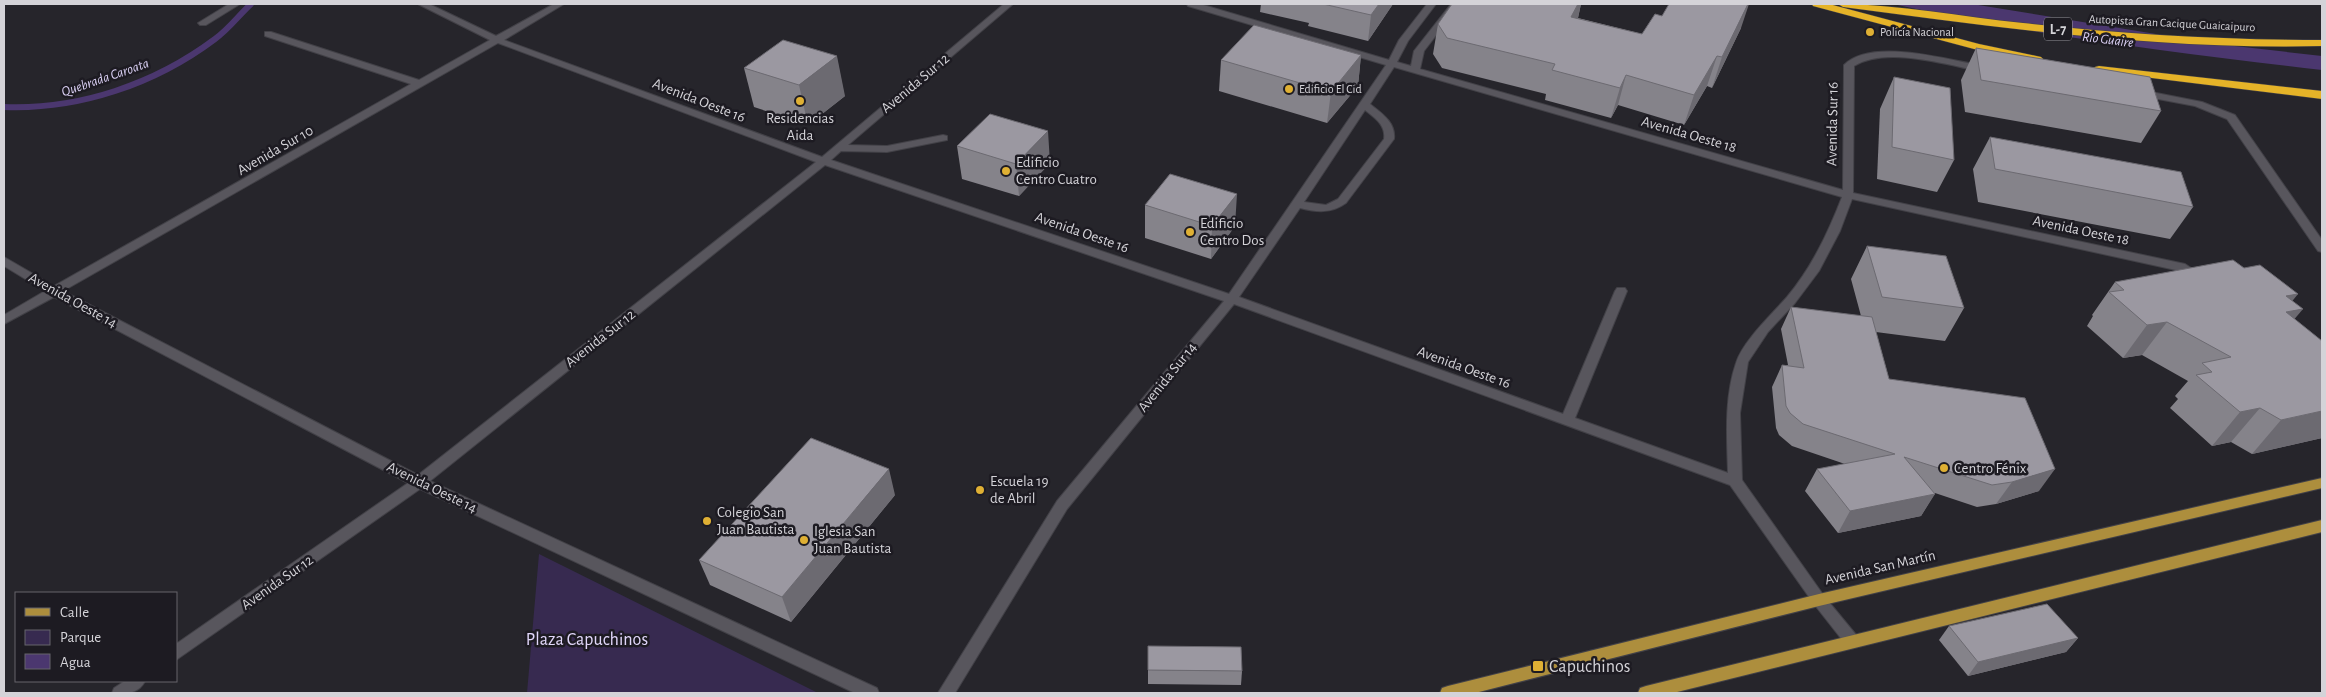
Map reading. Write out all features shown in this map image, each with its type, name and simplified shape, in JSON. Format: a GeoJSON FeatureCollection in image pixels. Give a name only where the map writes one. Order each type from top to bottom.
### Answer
{"type":"FeatureCollection","features":[{"type":"Feature","properties":{"kind":"highway"},"geometry":{"type":"LineString","coordinates":[[1818,4],[1969,45],[2045,60]]}},
{"type":"Feature","properties":{"kind":"highway","name":"Autopista Gran Cacique Guaicaipuro"},"geometry":{"type":"LineString","coordinates":[[1842,4],[1914,14],[2081,32],[2202,41],[2322,43]]}},
{"type":"Feature","properties":{"kind":"highway"},"geometry":{"type":"LineString","coordinates":[[2089,68],[2244,88],[2322,95]]}},
{"type":"Feature","properties":{"kind":"main road","name":"Avenida San Martín"},"geometry":{"type":"LineString","coordinates":[[1448,693],[1819,600],[2322,483]]}},
{"type":"Feature","properties":{"kind":"main road"},"geometry":{"type":"LineString","coordinates":[[1646,693],[2322,526]]}},
{"type":"Feature","properties":{"kind":"street"},"geometry":{"type":"LineString","coordinates":[[203,23],[235,4]]}},
{"type":"Feature","properties":{"kind":"street","name":"Avenida Oeste 16"},"geometry":{"type":"LineString","coordinates":[[422,4],[497,40],[823,161],[1232,299],[1735,482]]}},
{"type":"Feature","properties":{"kind":"street","name":"Avenida Sur 10"},"geometry":{"type":"LineString","coordinates":[[4,320],[560,4]]}},
{"type":"Feature","properties":{"kind":"street","name":"Avenida Sur 12"},"geometry":{"type":"LineString","coordinates":[[178,652],[419,482],[823,161],[1009,4]]}},
{"type":"Feature","properties":{"kind":"street","name":"Avenida Oeste 18"},"geometry":{"type":"LineString","coordinates":[[1191,4],[1414,71],[1848,195],[2185,268]]}},
{"type":"Feature","properties":{"kind":"street","name":"Avenida Sur 14"},"geometry":{"type":"LineString","coordinates":[[946,693],[1062,505],[1232,299],[1392,63],[1404,40],[1432,4]]}},
{"type":"Feature","properties":{"kind":"street"},"geometry":{"type":"LineString","coordinates":[[1414,71],[1420,51],[1456,4]]}},
{"type":"Feature","properties":{"kind":"street"},"geometry":{"type":"LineString","coordinates":[[268,34],[406,78],[419,84]]}},
{"type":"Feature","properties":{"kind":"street","name":"Avenida Sur 16"},"geometry":{"type":"LineString","coordinates":[[1735,482],[1733,413],[1742,362],[1764,328],[1791,300],[1813,271],[1834,231],[1848,195],[1849,65],[1856,58],[1880,54],[1898,55],[1990,70]]}},
{"type":"Feature","properties":{"kind":"street"},"geometry":{"type":"LineString","coordinates":[[2134,92],[2202,104],[2217,109],[2231,117],[2322,248]]}},
{"type":"Feature","properties":{"kind":"street"},"geometry":{"type":"LineString","coordinates":[[1296,203],[1317,209],[1334,208],[1342,201],[1389,139],[1391,133],[1389,126],[1364,104]]}},
{"type":"Feature","properties":{"kind":"street"},"geometry":{"type":"LineString","coordinates":[[838,148],[888,149],[943,138]]}},
{"type":"Feature","properties":{"kind":"street","name":"Avenida Oeste 14"},"geometry":{"type":"LineString","coordinates":[[4,261],[55,292],[419,482],[871,693]]}},
{"type":"Feature","properties":{"kind":"street"},"geometry":{"type":"LineString","coordinates":[[1566,420],[1621,291]]}},
{"type":"Feature","properties":{"kind":"street"},"geometry":{"type":"LineString","coordinates":[[1735,482],[1819,600],[1852,641]]}},
{"type":"Feature","properties":{"kind":"street"},"geometry":{"type":"LineString","coordinates":[[120,693],[136,682]]}},
{"type":"Feature","properties":{"kind":"green space","name":"Plaza Capuchinos"},"geometry":{"type":"Polygon","coordinates":[[[539,554],[818,693],[527,693],[539,554]]]}},
{"type":"Feature","properties":{"kind":"water","name":"Río Guaire"},"geometry":{"type":"Polygon","coordinates":[[[1893,4],[1972,4],[2217,44],[2322,56],[2322,70],[2161,50],[2053,34],[1893,4]]]}},
{"type":"Feature","properties":{"kind":"building"},"geometry":{"type":"Polygon","coordinates":[[[1323,4],[1379,4],[1371,15],[1323,4]]]}},
{"type":"Feature","properties":{"kind":"building"},"geometry":{"type":"Polygon","coordinates":[[[1452,4],[1578,4],[1571,17],[1642,34],[1655,14],[1662,16],[1669,4],[1748,4],[1722,57],[1717,56],[1694,95],[1626,75],[1620,88],[1552,70],[1555,64],[1447,38],[1438,24],[1452,4]]]}},
{"type":"Feature","properties":{"kind":"building"},"geometry":{"type":"Polygon","coordinates":[[[1254,25],[1361,55],[1331,92],[1221,60],[1254,25]]]}},
{"type":"Feature","properties":{"kind":"building"},"geometry":{"type":"Polygon","coordinates":[[[783,40],[837,56],[799,85],[744,68],[783,40]]]}},
{"type":"Feature","properties":{"kind":"building"},"geometry":{"type":"Polygon","coordinates":[[[1976,48],[2150,77],[2161,111],[1981,80],[1976,48]]]}},
{"type":"Feature","properties":{"kind":"building"},"geometry":{"type":"Polygon","coordinates":[[[1894,77],[1950,88],[1954,160],[1892,147],[1894,77]]]}},
{"type":"Feature","properties":{"kind":"building"},"geometry":{"type":"Polygon","coordinates":[[[990,114],[1048,131],[1016,164],[957,146],[990,114]]]}},
{"type":"Feature","properties":{"kind":"building"},"geometry":{"type":"Polygon","coordinates":[[[1990,137],[2181,172],[2193,207],[1995,169],[1990,137]]]}},
{"type":"Feature","properties":{"kind":"building"},"geometry":{"type":"Polygon","coordinates":[[[1170,174],[1237,194],[1212,226],[1145,205],[1170,174]]]}},
{"type":"Feature","properties":{"kind":"building"},"geometry":{"type":"Polygon","coordinates":[[[1867,246],[1946,256],[1964,308],[1882,297],[1867,246]]]}},
{"type":"Feature","properties":{"kind":"building"},"geometry":{"type":"Polygon","coordinates":[[[2233,260],[2244,268],[2260,265],[2298,294],[2286,296],[2303,309],[2286,312],[2322,341],[2322,411],[2281,420],[2260,408],[2240,412],[2196,375],[2212,372],[2202,363],[2231,357],[2167,322],[2147,325],[2109,292],[2124,290],[2115,282],[2233,260]]]}},
{"type":"Feature","properties":{"kind":"building"},"geometry":{"type":"Polygon","coordinates":[[[1791,307],[1872,317],[1889,379],[2025,398],[2055,469],[2012,482],[1992,485],[1904,457],[1935,494],[1850,511],[1817,469],[1895,454],[1803,424],[1790,413],[1786,406],[1782,365],[1804,368],[1791,307]]]}},
{"type":"Feature","properties":{"kind":"building","name":"Iglesia San Juan Bautista"},"geometry":{"type":"Polygon","coordinates":[[[811,438],[889,469],[782,597],[699,560],[811,438]]]}},
{"type":"Feature","properties":{"kind":"building"},"geometry":{"type":"Polygon","coordinates":[[[2047,604],[2078,638],[1978,662],[1949,626],[2047,604]]]}},
{"type":"Feature","properties":{"kind":"building"},"geometry":{"type":"Polygon","coordinates":[[[1148,646],[1241,647],[1242,671],[1148,670],[1148,646]]]}},
{"type":"Feature","properties":{"kind":"waterway","name":"Quebrada Caroata"},"geometry":{"type":"LineString","coordinates":[[4,107],[32,107],[88,99],[142,81],[192,55],[215,39],[251,4]]}},
{"type":"Feature","properties":{"kind":"place","name":"Policía Nacional"},"geometry":{"type":"Point","coordinates":[1870,32]}},
{"type":"Feature","properties":{"kind":"place","name":"Edificio El Cid"},"geometry":{"type":"Point","coordinates":[1289,89]}},
{"type":"Feature","properties":{"kind":"place","name":"Residencias Aida"},"geometry":{"type":"Point","coordinates":[800,101]}},
{"type":"Feature","properties":{"kind":"place","name":"Edificio Centro Cuatro"},"geometry":{"type":"Point","coordinates":[1006,171]}},
{"type":"Feature","properties":{"kind":"place","name":"Edificio Centro Dos"},"geometry":{"type":"Point","coordinates":[1190,232]}},
{"type":"Feature","properties":{"kind":"place","name":"Centro Fénix"},"geometry":{"type":"Point","coordinates":[1944,468]}},
{"type":"Feature","properties":{"kind":"place","name":"Escuela 19 de Abril"},"geometry":{"type":"Point","coordinates":[980,490]}},
{"type":"Feature","properties":{"kind":"place","name":"Colegio San Juan Bautista"},"geometry":{"type":"Point","coordinates":[707,521]}},
{"type":"Feature","properties":{"kind":"place","name":"Iglesia San Juan Bautista"},"geometry":{"type":"Point","coordinates":[804,540]}},
{"type":"Feature","properties":{"kind":"place","name":"Capuchinos"},"geometry":{"type":"Point","coordinates":[1538,666]}}]}
